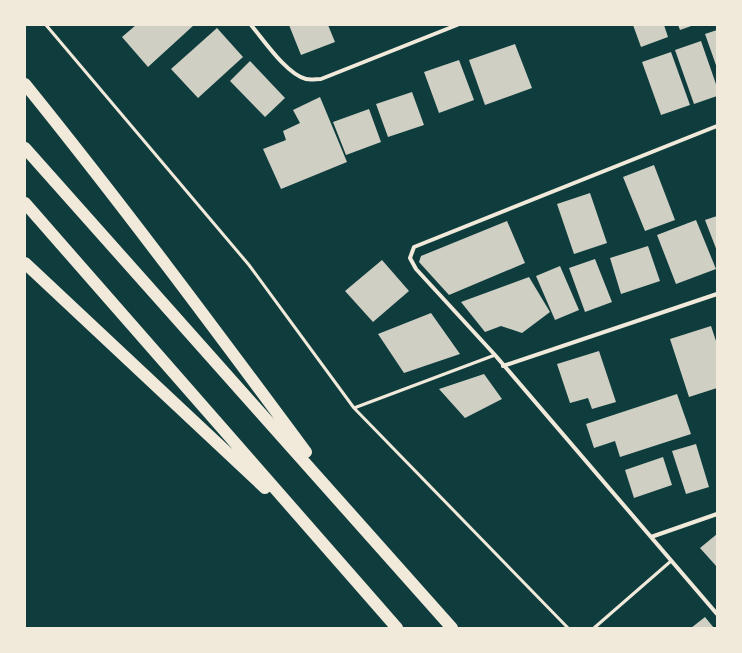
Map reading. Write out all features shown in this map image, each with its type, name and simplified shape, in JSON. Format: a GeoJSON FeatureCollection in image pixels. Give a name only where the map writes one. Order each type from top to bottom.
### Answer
{"type":"FeatureCollection","features":[{"type":"Feature","properties":{"kind":"highway"},"geometry":{"type":"LineString","coordinates":[[25,84],[77,149],[230,348],[349,510]]}},
{"type":"Feature","properties":{"kind":"highway"},"geometry":{"type":"LineString","coordinates":[[25,148],[349,510],[452,628]]}},
{"type":"Feature","properties":{"kind":"highway"},"geometry":{"type":"LineString","coordinates":[[25,203],[316,537],[398,628]]}},
{"type":"Feature","properties":{"kind":"highway"},"geometry":{"type":"LineString","coordinates":[[25,263],[316,537]]}},
{"type":"Feature","properties":{"kind":"street"},"geometry":{"type":"LineString","coordinates":[[251,25],[291,71],[305,79],[321,79],[457,25]]}},
{"type":"Feature","properties":{"kind":"street"},"geometry":{"type":"LineString","coordinates":[[717,126],[414,247],[410,258],[416,269],[495,355],[717,614]]}},
{"type":"Feature","properties":{"kind":"street"},"geometry":{"type":"LineString","coordinates":[[503,366],[717,294]]}},
{"type":"Feature","properties":{"kind":"street"},"geometry":{"type":"LineString","coordinates":[[651,537],[717,514]]}},
{"type":"Feature","properties":{"kind":"lane"},"geometry":{"type":"LineString","coordinates":[[46,25],[249,265],[354,408],[568,628]]}},
{"type":"Feature","properties":{"kind":"lane"},"geometry":{"type":"LineString","coordinates":[[354,408],[495,355]]}},
{"type":"Feature","properties":{"kind":"lane"},"geometry":{"type":"LineString","coordinates":[[594,628],[672,561]]}},
{"type":"Feature","properties":{"kind":"building"},"geometry":{"type":"Polygon","coordinates":[[[136,25],[194,25],[148,67],[122,37],[136,25]]]}},
{"type":"Feature","properties":{"kind":"building"},"geometry":{"type":"Polygon","coordinates":[[[289,25],[328,25],[335,42],[301,55],[289,25]]]}},
{"type":"Feature","properties":{"kind":"building"},"geometry":{"type":"Polygon","coordinates":[[[633,25],[664,25],[668,37],[641,47],[633,25]]]}},
{"type":"Feature","properties":{"kind":"building"},"geometry":{"type":"Polygon","coordinates":[[[678,25],[694,25],[680,30],[678,25]]]}},
{"type":"Feature","properties":{"kind":"building"},"geometry":{"type":"Polygon","coordinates":[[[217,28],[243,57],[198,98],[171,69],[217,28]]]}},
{"type":"Feature","properties":{"kind":"building"},"geometry":{"type":"Polygon","coordinates":[[[717,30],[717,68],[705,34],[717,30]]]}},
{"type":"Feature","properties":{"kind":"building"},"geometry":{"type":"Polygon","coordinates":[[[701,41],[717,87],[717,96],[694,104],[675,50],[701,41]]]}},
{"type":"Feature","properties":{"kind":"building"},"geometry":{"type":"Polygon","coordinates":[[[515,44],[532,88],[485,105],[469,60],[515,44]]]}},
{"type":"Feature","properties":{"kind":"building"},"geometry":{"type":"Polygon","coordinates":[[[671,52],[690,105],[661,115],[642,62],[671,52]]]}},
{"type":"Feature","properties":{"kind":"building"},"geometry":{"type":"Polygon","coordinates":[[[459,60],[474,100],[439,113],[424,72],[459,60]]]}},
{"type":"Feature","properties":{"kind":"building"},"geometry":{"type":"Polygon","coordinates":[[[250,61],[285,98],[265,117],[230,81],[250,61]]]}},
{"type":"Feature","properties":{"kind":"building"},"geometry":{"type":"Polygon","coordinates":[[[412,92],[424,125],[388,137],[376,104],[412,92]]]}},
{"type":"Feature","properties":{"kind":"building"},"geometry":{"type":"Polygon","coordinates":[[[320,97],[347,162],[281,189],[263,149],[286,140],[283,131],[300,123],[293,110],[320,97]]]}},
{"type":"Feature","properties":{"kind":"building"},"geometry":{"type":"Polygon","coordinates":[[[369,109],[381,142],[346,155],[333,122],[369,109]]]}},
{"type":"Feature","properties":{"kind":"building"},"geometry":{"type":"Polygon","coordinates":[[[654,165],[675,220],[645,231],[623,177],[654,165]]]}},
{"type":"Feature","properties":{"kind":"building"},"geometry":{"type":"Polygon","coordinates":[[[590,193],[607,243],[574,254],[557,204],[590,193]]]}},
{"type":"Feature","properties":{"kind":"building"},"geometry":{"type":"Polygon","coordinates":[[[717,216],[717,251],[705,220],[717,216]]]}},
{"type":"Feature","properties":{"kind":"building"},"geometry":{"type":"Polygon","coordinates":[[[696,220],[716,269],[676,284],[657,235],[696,220]]]}},
{"type":"Feature","properties":{"kind":"building"},"geometry":{"type":"Polygon","coordinates":[[[507,221],[525,263],[449,295],[419,262],[421,256],[507,221]]]}},
{"type":"Feature","properties":{"kind":"building"},"geometry":{"type":"Polygon","coordinates":[[[648,246],[660,281],[621,294],[610,258],[648,246]]]}},
{"type":"Feature","properties":{"kind":"building"},"geometry":{"type":"Polygon","coordinates":[[[595,259],[612,302],[585,312],[569,268],[595,259]]]}},
{"type":"Feature","properties":{"kind":"building"},"geometry":{"type":"Polygon","coordinates":[[[382,260],[409,291],[373,322],[345,291],[382,260]]]}},
{"type":"Feature","properties":{"kind":"building"},"geometry":{"type":"Polygon","coordinates":[[[560,266],[579,310],[555,320],[536,276],[560,266]]]}},
{"type":"Feature","properties":{"kind":"building"},"geometry":{"type":"Polygon","coordinates":[[[529,277],[550,312],[522,333],[501,326],[485,332],[461,302],[529,277]]]}},
{"type":"Feature","properties":{"kind":"building"},"geometry":{"type":"Polygon","coordinates":[[[431,313],[460,354],[404,373],[378,334],[431,313]]]}},
{"type":"Feature","properties":{"kind":"building"},"geometry":{"type":"Polygon","coordinates":[[[711,326],[717,344],[717,388],[689,397],[670,339],[711,326]]]}},
{"type":"Feature","properties":{"kind":"building"},"geometry":{"type":"Polygon","coordinates":[[[599,351],[616,402],[592,409],[588,398],[570,403],[557,364],[599,351]]]}},
{"type":"Feature","properties":{"kind":"building"},"geometry":{"type":"Polygon","coordinates":[[[484,374],[502,399],[465,418],[439,389],[484,374]]]}},
{"type":"Feature","properties":{"kind":"building"},"geometry":{"type":"Polygon","coordinates":[[[677,394],[691,434],[620,457],[615,441],[594,448],[586,424],[677,394]]]}},
{"type":"Feature","properties":{"kind":"building"},"geometry":{"type":"Polygon","coordinates":[[[696,444],[709,487],[686,494],[672,451],[696,444]]]}},
{"type":"Feature","properties":{"kind":"building"},"geometry":{"type":"Polygon","coordinates":[[[663,457],[672,485],[634,498],[625,470],[663,457]]]}},
{"type":"Feature","properties":{"kind":"building"},"geometry":{"type":"Polygon","coordinates":[[[717,534],[717,567],[700,548],[717,534]]]}},
{"type":"Feature","properties":{"kind":"building"},"geometry":{"type":"Polygon","coordinates":[[[705,617],[714,628],[691,628],[705,617]]]}}]}
